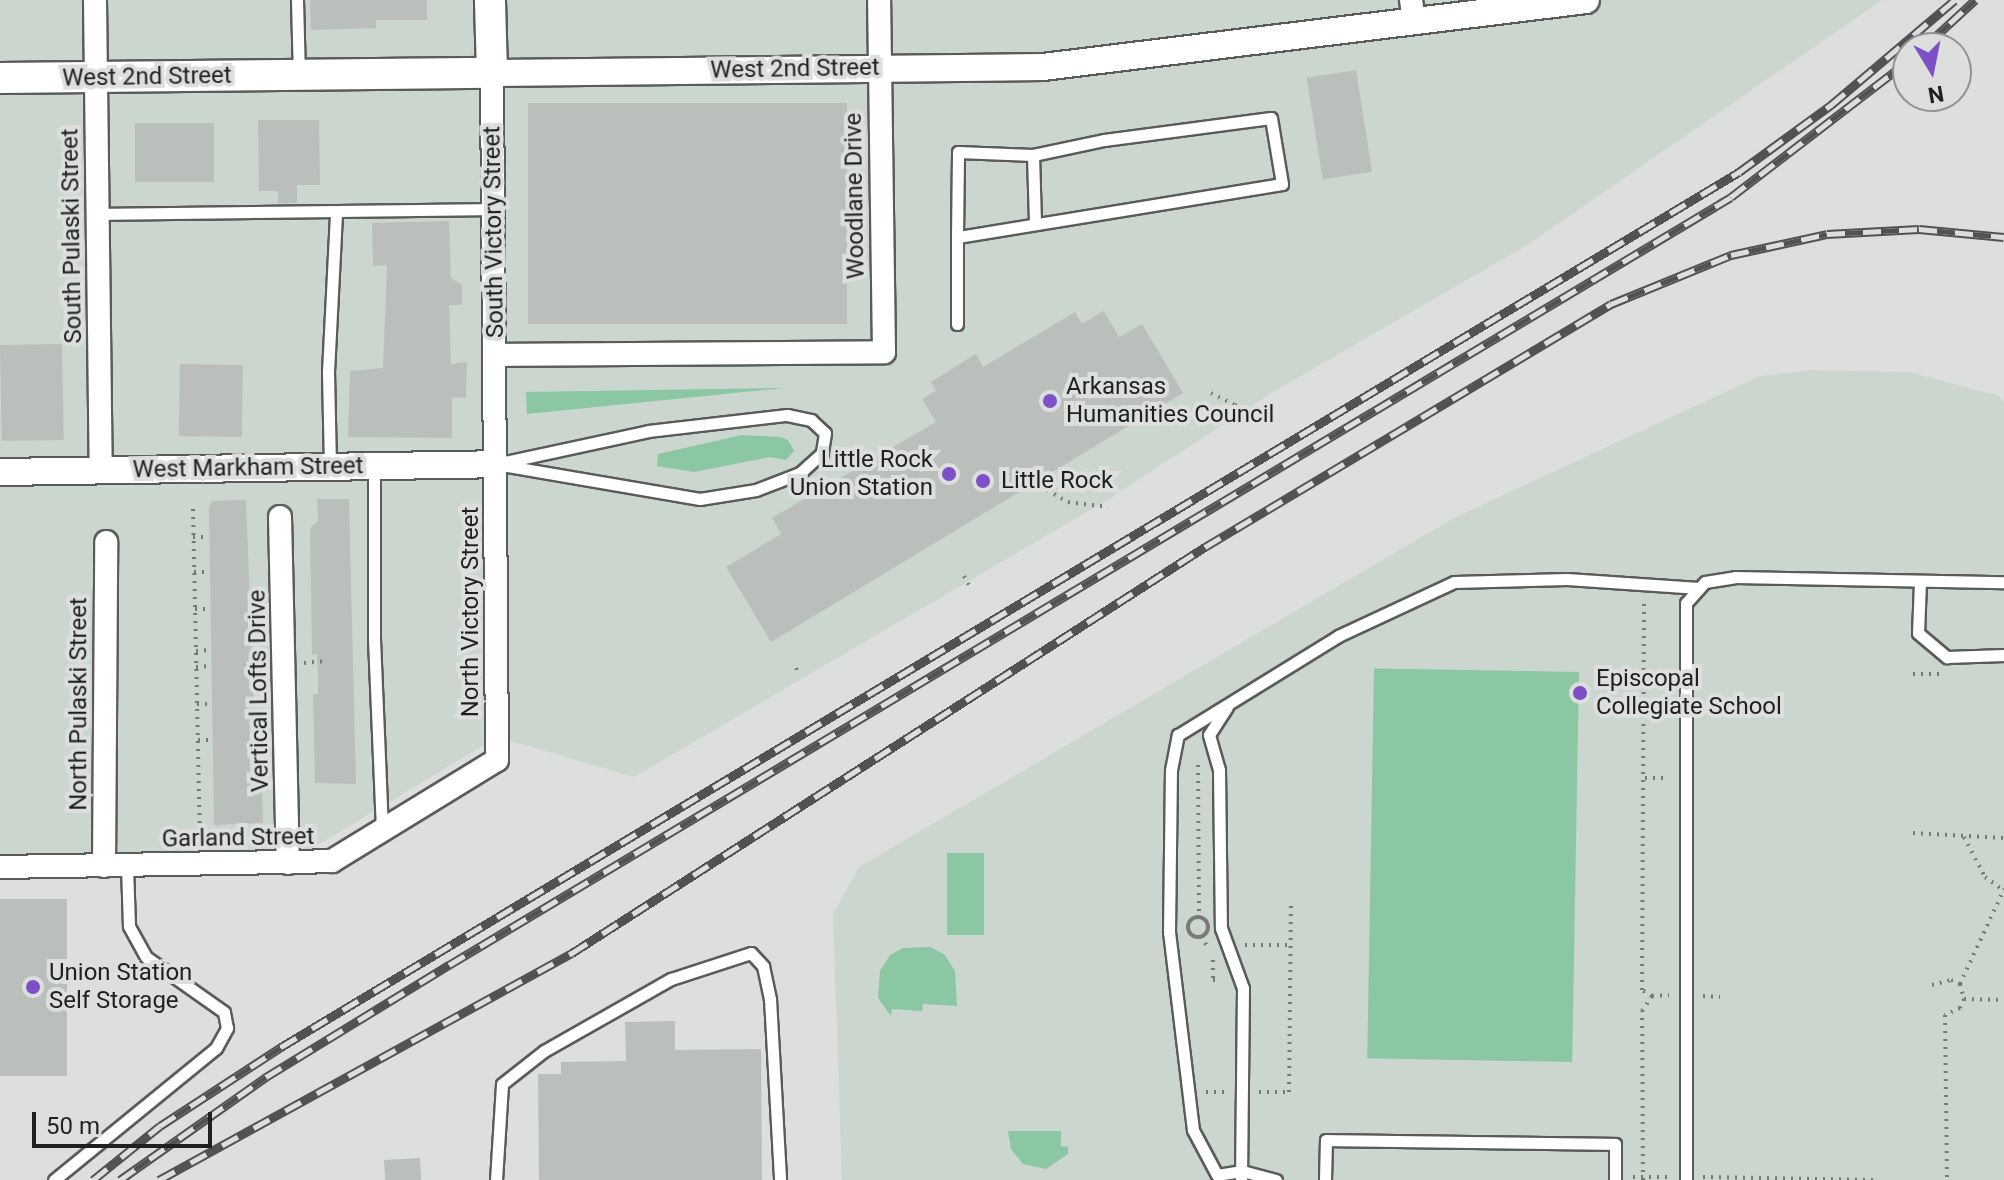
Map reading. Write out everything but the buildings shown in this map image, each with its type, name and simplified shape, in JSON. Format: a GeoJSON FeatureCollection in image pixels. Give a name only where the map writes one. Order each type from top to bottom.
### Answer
{"type":"FeatureCollection","features":[{"type":"Feature","properties":{"kind":"main road","name":"South Victory Street"},"geometry":{"type":"LineString","coordinates":[[490,0],[492,73]]}},
{"type":"Feature","properties":{"kind":"main road","name":"West 2nd Street"},"geometry":{"type":"LineString","coordinates":[[0,78],[492,73]]}},
{"type":"Feature","properties":{"kind":"street","name":"South Pulaski Street"},"geometry":{"type":"LineString","coordinates":[[95,0],[101,471]]}},
{"type":"Feature","properties":{"kind":"street","name":"Woodlane Drive"},"geometry":{"type":"LineString","coordinates":[[495,355],[884,352],[879,0]]}},
{"type":"Feature","properties":{"kind":"street","name":"West 2nd Street"},"geometry":{"type":"LineString","coordinates":[[492,73],[1009,68],[1116,61],[1413,11],[1586,0]]}},
{"type":"Feature","properties":{"kind":"street","name":"South Victory Street"},"geometry":{"type":"LineString","coordinates":[[492,73],[496,464]]}},
{"type":"Feature","properties":{"kind":"street","name":"West Markham Street"},"geometry":{"type":"LineString","coordinates":[[0,472],[496,464]]}},
{"type":"Feature","properties":{"kind":"street","name":"North Victory Street"},"geometry":{"type":"LineString","coordinates":[[496,464],[497,760]]}},
{"type":"Feature","properties":{"kind":"street","name":"Vertical Lofts Drive"},"geometry":{"type":"LineString","coordinates":[[280,517],[288,863]]}},
{"type":"Feature","properties":{"kind":"street","name":"North Pulaski Street"},"geometry":{"type":"LineString","coordinates":[[106,542],[115,866]]}},
{"type":"Feature","properties":{"kind":"street","name":"Garland Street"},"geometry":{"type":"LineString","coordinates":[[0,867],[332,861],[497,760]]}},
{"type":"Feature","properties":{"kind":"lane"},"geometry":{"type":"LineString","coordinates":[[297,0],[299,75]]}},
{"type":"Feature","properties":{"kind":"lane"},"geometry":{"type":"LineString","coordinates":[[957,237],[1282,184],[1271,118],[1104,140],[1033,155],[958,152],[957,237],[957,324]]}},
{"type":"Feature","properties":{"kind":"lane"},"geometry":{"type":"LineString","coordinates":[[1033,155],[1035,224]]}},
{"type":"Feature","properties":{"kind":"lane"},"geometry":{"type":"LineString","coordinates":[[97,214],[494,209]]}},
{"type":"Feature","properties":{"kind":"lane"},"geometry":{"type":"LineString","coordinates":[[330,467],[328,372],[336,213]]}},
{"type":"Feature","properties":{"kind":"lane"},"geometry":{"type":"LineString","coordinates":[[787,415],[811,420],[825,433],[822,453],[800,473],[756,490],[700,499],[496,464],[648,431],[787,415]]}},
{"type":"Feature","properties":{"kind":"lane"},"geometry":{"type":"LineString","coordinates":[[374,466],[374,639],[382,830]]}},
{"type":"Feature","properties":{"kind":"lane"},"geometry":{"type":"LineString","coordinates":[[1691,1178],[1688,779],[1682,632],[1686,603],[1705,582],[1735,577],[2004,582]]}},
{"type":"Feature","properties":{"kind":"lane"},"geometry":{"type":"LineString","coordinates":[[1276,1180],[1217,1175],[1193,1130],[1169,932],[1171,770],[1178,735],[1338,636],[1454,582],[1567,579],[1699,588]]}},
{"type":"Feature","properties":{"kind":"lane"},"geometry":{"type":"LineString","coordinates":[[1920,582],[1918,633],[1947,657],[2004,655]]}},
{"type":"Feature","properties":{"kind":"lane"},"geometry":{"type":"LineString","coordinates":[[1229,704],[1209,735],[1219,770],[1221,928],[1243,988],[1242,1175]]}},
{"type":"Feature","properties":{"kind":"lane"},"geometry":{"type":"LineString","coordinates":[[54,1180],[216,1048],[227,1028],[224,1012],[146,957],[129,926],[115,866]]}},
{"type":"Feature","properties":{"kind":"lane"},"geometry":{"type":"LineString","coordinates":[[496,1180],[502,1084],[544,1051],[671,979],[751,953],[763,966],[770,999],[780,1180]]}},
{"type":"Feature","properties":{"kind":"lane"},"geometry":{"type":"LineString","coordinates":[[1325,1180],[1326,1140],[1615,1144],[1615,1180]]}},
{"type":"Feature","properties":{"kind":"path"},"geometry":{"type":"LineString","coordinates":[[1211,393],[1235,405],[1267,412]]}},
{"type":"Feature","properties":{"kind":"path"},"geometry":{"type":"LineString","coordinates":[[1047,490],[1068,502],[1108,507]]}},
{"type":"Feature","properties":{"kind":"path"},"geometry":{"type":"LineString","coordinates":[[193,509],[200,839]]}},
{"type":"Feature","properties":{"kind":"path"},"geometry":{"type":"LineString","coordinates":[[193,537],[207,537]]}},
{"type":"Feature","properties":{"kind":"path"},"geometry":{"type":"LineString","coordinates":[[194,572],[207,572]]}},
{"type":"Feature","properties":{"kind":"path"},"geometry":{"type":"LineString","coordinates":[[964,576],[971,589]]}},
{"type":"Feature","properties":{"kind":"path"},"geometry":{"type":"LineString","coordinates":[[1644,584],[1642,990],[1652,996],[1669,995]]}},
{"type":"Feature","properties":{"kind":"path"},"geometry":{"type":"LineString","coordinates":[[195,609],[208,609]]}},
{"type":"Feature","properties":{"kind":"path"},"geometry":{"type":"LineString","coordinates":[[196,651],[209,650]]}},
{"type":"Feature","properties":{"kind":"path"},"geometry":{"type":"LineString","coordinates":[[245,666],[267,662]]}},
{"type":"Feature","properties":{"kind":"path"},"geometry":{"type":"LineString","coordinates":[[196,667],[210,666]]}},
{"type":"Feature","properties":{"kind":"path"},"geometry":{"type":"LineString","coordinates":[[197,704],[210,704]]}},
{"type":"Feature","properties":{"kind":"path"},"geometry":{"type":"LineString","coordinates":[[198,740],[210,740]]}},
{"type":"Feature","properties":{"kind":"path"},"geometry":{"type":"LineString","coordinates":[[1198,765],[1199,917],[1208,929],[1195,937],[1188,923],[1199,917]]}},
{"type":"Feature","properties":{"kind":"path"},"geometry":{"type":"LineString","coordinates":[[1645,778],[1667,778]]}},
{"type":"Feature","properties":{"kind":"path"},"geometry":{"type":"LineString","coordinates":[[1913,833],[2004,838]]}},
{"type":"Feature","properties":{"kind":"path"},"geometry":{"type":"LineString","coordinates":[[1947,1180],[1945,1015],[1960,1008],[1964,999],[1960,984],[2004,890],[1985,877],[1963,836]]}},
{"type":"Feature","properties":{"kind":"path"},"geometry":{"type":"LineString","coordinates":[[1256,1092],[1289,1092],[1291,904]]}},
{"type":"Feature","properties":{"kind":"path"},"geometry":{"type":"LineString","coordinates":[[1241,945],[1291,945]]}},
{"type":"Feature","properties":{"kind":"path"},"geometry":{"type":"LineString","coordinates":[[1932,985],[1951,980],[1960,984]]}},
{"type":"Feature","properties":{"kind":"path"},"geometry":{"type":"LineString","coordinates":[[1643,1179],[1642,1011],[1652,996]]}},
{"type":"Feature","properties":{"kind":"path"},"geometry":{"type":"LineString","coordinates":[[1696,996],[1720,997]]}},
{"type":"Feature","properties":{"kind":"path"},"geometry":{"type":"LineString","coordinates":[[1964,999],[2004,1000]]}},
{"type":"Feature","properties":{"kind":"path"},"geometry":{"type":"LineString","coordinates":[[1200,1092],[1233,1092]]}},
{"type":"Feature","properties":{"kind":"path"},"geometry":{"type":"LineString","coordinates":[[1630,1177],[1671,1177]]}},
{"type":"Feature","properties":{"kind":"path"},"geometry":{"type":"LineString","coordinates":[[1691,1178],[1877,1180]]}},
{"type":"Feature","properties":{"kind":"shaded area"},"geometry":{"type":"Polygon","coordinates":[[[0,0],[1882,0],[1529,244],[1273,392],[1109,499],[634,777],[497,737],[288,863],[0,866],[0,0]]]}},
{"type":"Feature","properties":{"kind":"shaded area","name":"Episcopal Collegiate School"},"geometry":{"type":"Polygon","coordinates":[[[1811,370],[1909,372],[1999,396],[2004,402],[2004,1180],[842,1180],[833,914],[859,867],[1454,518],[1760,376],[1811,370]]]}},
{"type":"Feature","properties":{"kind":"green space"},"geometry":{"type":"Polygon","coordinates":[[[784,388],[527,414],[526,392],[784,388]]]}},
{"type":"Feature","properties":{"kind":"green space"},"geometry":{"type":"Polygon","coordinates":[[[742,435],[780,437],[788,440],[794,451],[786,460],[770,457],[694,472],[657,466],[658,454],[742,435]]]}},
{"type":"Feature","properties":{"kind":"green space"},"geometry":{"type":"Polygon","coordinates":[[[1374,668],[1579,672],[1572,1062],[1367,1058],[1374,668]]]}},
{"type":"Feature","properties":{"kind":"green space"},"geometry":{"type":"Polygon","coordinates":[[[947,853],[984,853],[984,935],[947,935],[947,853]]]}},
{"type":"Feature","properties":{"kind":"green space"},"geometry":{"type":"Polygon","coordinates":[[[930,947],[945,955],[955,971],[957,1006],[923,1004],[922,1011],[892,1009],[891,1016],[878,998],[880,971],[890,955],[903,948],[930,947]]]}},
{"type":"Feature","properties":{"kind":"green space"},"geometry":{"type":"Polygon","coordinates":[[[1008,1131],[1061,1131],[1061,1146],[1068,1147],[1068,1154],[1046,1169],[1023,1164],[1011,1149],[1008,1131]]]}},
{"type":"Feature","properties":{"kind":"railway"},"geometry":{"type":"LineString","coordinates":[[93,1180],[160,1126],[281,1047],[1739,172],[1831,105],[1955,0]]}},
{"type":"Feature","properties":{"kind":"railway"},"geometry":{"type":"LineString","coordinates":[[1940,32],[1975,0]]}},
{"type":"Feature","properties":{"kind":"railway"},"geometry":{"type":"LineString","coordinates":[[120,1180],[266,1077],[449,965],[1731,197],[1892,73]]}},
{"type":"Feature","properties":{"kind":"railway"},"geometry":{"type":"LineString","coordinates":[[159,1180],[572,953],[1205,547],[1611,304],[1731,255],[1827,234],[1919,229],[2004,237]]}},
{"type":"Feature","properties":{"kind":"place","name":"Arkansas Humanities Council"},"geometry":{"type":"Point","coordinates":[1050,401]}},
{"type":"Feature","properties":{"kind":"place","name":"Little Rock Union Station"},"geometry":{"type":"Point","coordinates":[949,474]}},
{"type":"Feature","properties":{"kind":"place","name":"Little Rock"},"geometry":{"type":"Point","coordinates":[983,481]}},
{"type":"Feature","properties":{"kind":"place","name":"Episcopal Collegiate School"},"geometry":{"type":"Point","coordinates":[1580,693]}},
{"type":"Feature","properties":{"kind":"place","name":"Union Station Self Storage"},"geometry":{"type":"Point","coordinates":[33,987]}}]}
